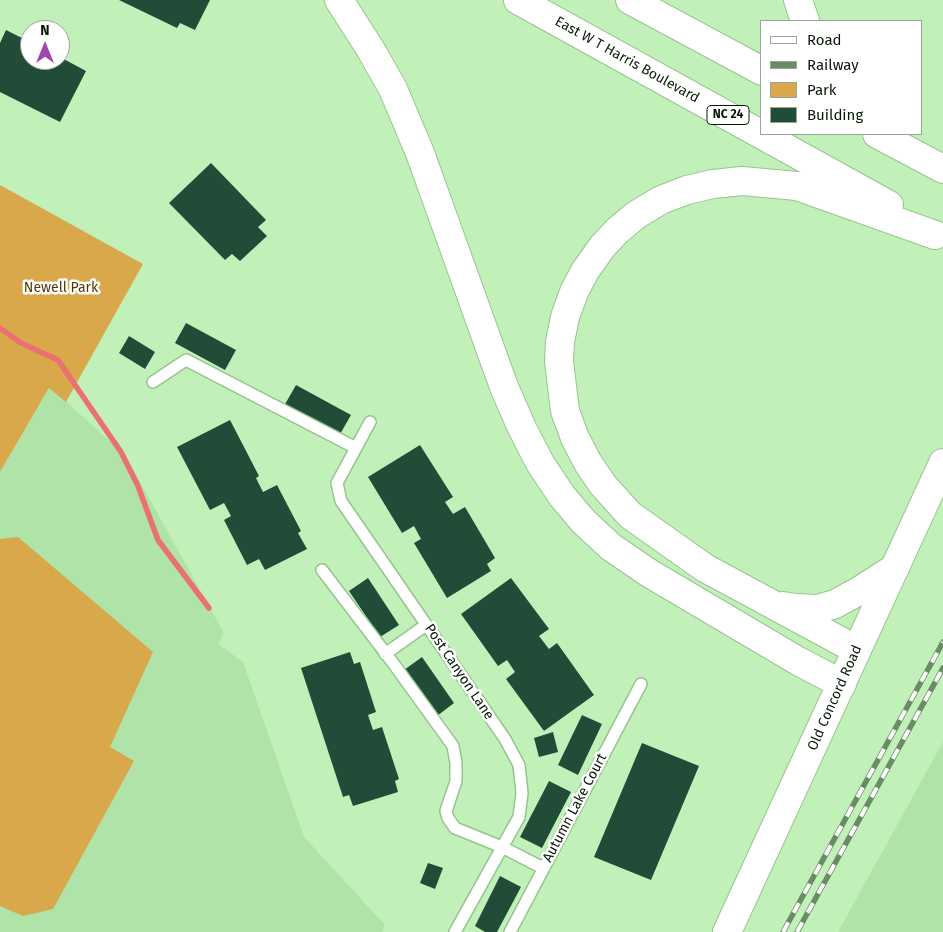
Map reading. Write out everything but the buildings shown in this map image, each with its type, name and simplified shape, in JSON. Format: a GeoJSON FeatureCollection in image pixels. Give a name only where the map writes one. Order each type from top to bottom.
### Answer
{"type":"FeatureCollection","features":[{"type":"Feature","properties":{"kind":"main road"},"geometry":{"type":"LineString","coordinates":[[339,0],[393,89],[420,152],[504,386],[540,463],[562,496],[583,521],[611,547],[649,573],[798,661],[842,684]]}},
{"type":"Feature","properties":{"kind":"main road","name":"East W T Harris Boulevard"},"geometry":{"type":"LineString","coordinates":[[518,0],[760,133]]}},
{"type":"Feature","properties":{"kind":"main road"},"geometry":{"type":"LineString","coordinates":[[630,0],[760,70]]}},
{"type":"Feature","properties":{"kind":"main road"},"geometry":{"type":"LineString","coordinates":[[798,0],[805,20]]}},
{"type":"Feature","properties":{"kind":"main road","name":"East W T Harris Boulevard"},"geometry":{"type":"LineString","coordinates":[[764,135],[880,199],[939,237]]}},
{"type":"Feature","properties":{"kind":"main road"},"geometry":{"type":"LineString","coordinates":[[879,135],[943,169]]}},
{"type":"Feature","properties":{"kind":"main road"},"geometry":{"type":"LineString","coordinates":[[911,135],[943,155]]}},
{"type":"Feature","properties":{"kind":"main road"},"geometry":{"type":"LineString","coordinates":[[857,650],[705,568],[630,515],[603,485],[588,463],[575,438],[565,411],[561,386],[560,342],[565,317],[574,292],[585,271],[602,247],[617,230],[636,216],[661,200],[687,190],[713,184],[742,181],[797,186],[939,237]]}},
{"type":"Feature","properties":{"kind":"main road","name":"Old Concord Road"},"geometry":{"type":"LineString","coordinates":[[727,932],[943,463]]}},
{"type":"Feature","properties":{"kind":"main road"},"geometry":{"type":"LineString","coordinates":[[771,603],[803,608],[818,608],[835,604],[895,568]]}},
{"type":"Feature","properties":{"kind":"lane"},"geometry":{"type":"LineString","coordinates":[[153,382],[186,360],[356,448]]}},
{"type":"Feature","properties":{"kind":"lane","name":"Post Canyon Lane"},"geometry":{"type":"LineString","coordinates":[[370,422],[337,483],[342,501],[504,739],[519,765],[522,793],[519,817],[455,932]]}},
{"type":"Feature","properties":{"kind":"lane"},"geometry":{"type":"LineString","coordinates":[[322,570],[453,746],[456,763],[456,781],[446,811],[448,818],[455,828],[544,868]]}},
{"type":"Feature","properties":{"kind":"lane"},"geometry":{"type":"LineString","coordinates":[[385,654],[426,625]]}},
{"type":"Feature","properties":{"kind":"lane","name":"Autumn Lake Court"},"geometry":{"type":"LineString","coordinates":[[510,932],[641,684]]}},
{"type":"Feature","properties":{"kind":"shaded area"},"geometry":{"type":"Polygon","coordinates":[[[50,387],[125,455],[224,633],[218,644],[243,662],[304,837],[385,925],[382,932],[0,932],[0,472],[50,387]]]}},
{"type":"Feature","properties":{"kind":"shaded area"},"geometry":{"type":"Polygon","coordinates":[[[943,742],[943,932],[838,932],[943,742]]]}},
{"type":"Feature","properties":{"kind":"green space","name":"Newell Park"},"geometry":{"type":"Polygon","coordinates":[[[0,185],[143,264],[66,402],[49,388],[0,472],[0,185]]]}},
{"type":"Feature","properties":{"kind":"green space"},"geometry":{"type":"Polygon","coordinates":[[[18,537],[153,652],[110,747],[134,761],[53,909],[23,916],[0,906],[0,539],[18,537]]]}},
{"type":"Feature","properties":{"kind":"waterway"},"geometry":{"type":"LineString","coordinates":[[0,328],[21,343],[58,360],[121,452],[138,486],[158,540],[209,608]]}},
{"type":"Feature","properties":{"kind":"railway"},"geometry":{"type":"LineString","coordinates":[[783,932],[943,642]]}},
{"type":"Feature","properties":{"kind":"railway"},"geometry":{"type":"LineString","coordinates":[[797,932],[943,668]]}}]}
